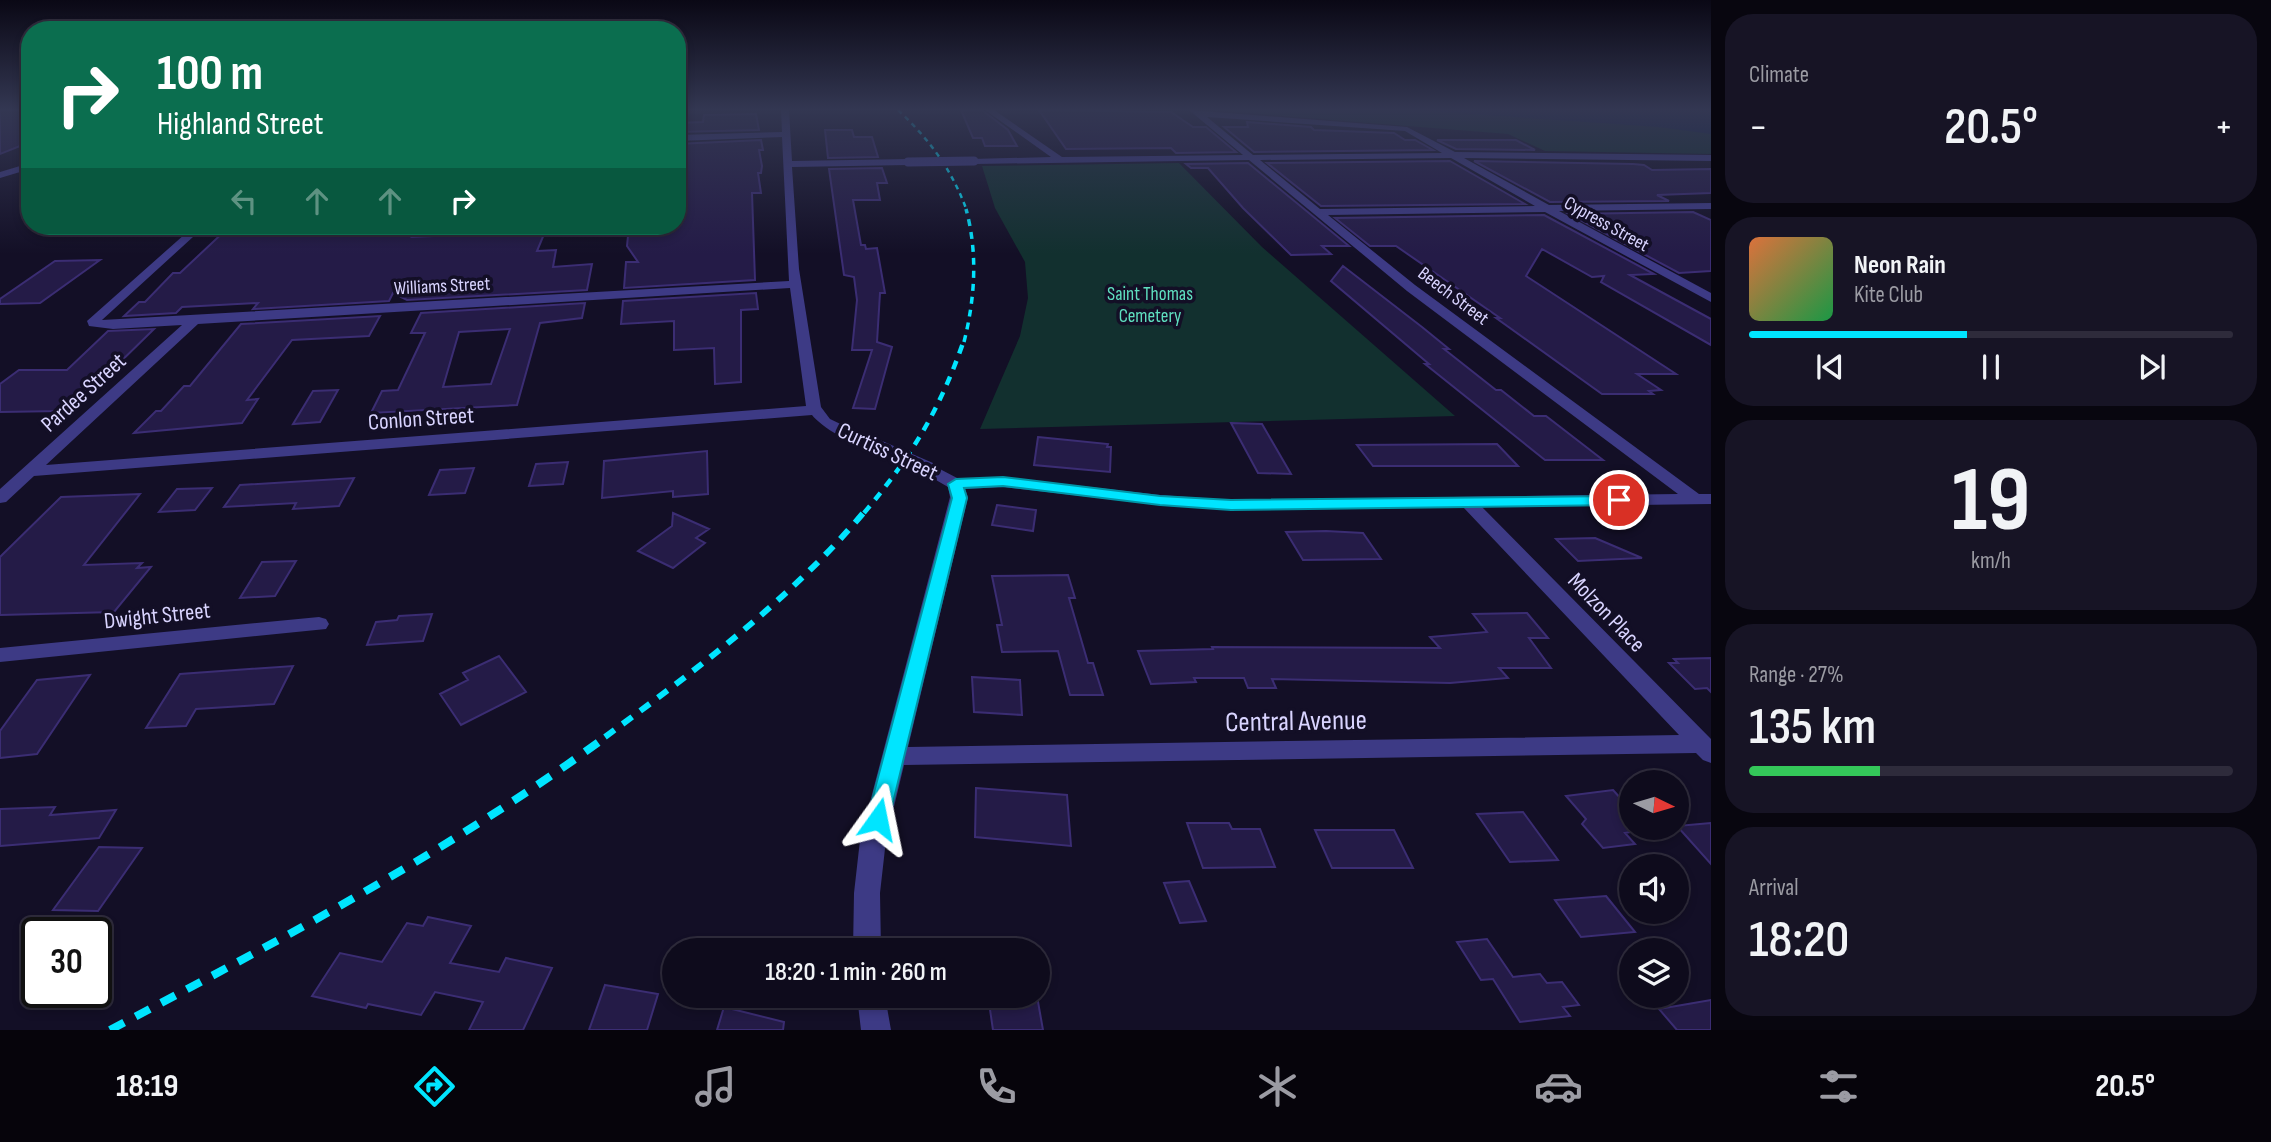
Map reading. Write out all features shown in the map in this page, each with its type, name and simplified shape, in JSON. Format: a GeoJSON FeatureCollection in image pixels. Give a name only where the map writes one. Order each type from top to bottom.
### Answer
{"type":"FeatureCollection","features":[{"type":"Feature","properties":{"kind":"street","name":"Curtiss Street"},"geometry":{"type":"LineString","coordinates":[[787,158],[795,284],[815,410],[836,428],[956,484],[959,498],[892,756],[870,866],[867,938]]}},
{"type":"Feature","properties":{"kind":"street"},"geometry":{"type":"LineString","coordinates":[[787,164],[1148,158]]}},
{"type":"Feature","properties":{"kind":"street","name":"Beech Street"},"geometry":{"type":"LineString","coordinates":[[1251,158],[1411,288],[1703,499]]}},
{"type":"Feature","properties":{"kind":"street","name":"Cypress Street"},"geometry":{"type":"LineString","coordinates":[[1456,158],[1711,298]]}},
{"type":"Feature","properties":{"kind":"street"},"geometry":{"type":"LineString","coordinates":[[0,163],[21,164]]}},
{"type":"Feature","properties":{"kind":"street"},"geometry":{"type":"LineString","coordinates":[[0,174],[21,167]]}},
{"type":"Feature","properties":{"kind":"street"},"geometry":{"type":"LineString","coordinates":[[1317,212],[1711,206]]}},
{"type":"Feature","properties":{"kind":"street","name":"Williams Street"},"geometry":{"type":"LineString","coordinates":[[190,235],[93,321],[103,325],[795,284]]}},
{"type":"Feature","properties":{"kind":"street","name":"Pardee Street"},"geometry":{"type":"LineString","coordinates":[[0,498],[196,319]]}},
{"type":"Feature","properties":{"kind":"street","name":"Conlon Street"},"geometry":{"type":"LineString","coordinates":[[30,471],[815,410]]}},
{"type":"Feature","properties":{"kind":"street"},"geometry":{"type":"LineString","coordinates":[[956,484],[1003,481],[1211,504],[1469,504],[1703,499]]}},
{"type":"Feature","properties":{"kind":"street","name":"Molzon Place"},"geometry":{"type":"LineString","coordinates":[[1469,504],[1706,749]]}},
{"type":"Feature","properties":{"kind":"street","name":"Dwight Street"},"geometry":{"type":"LineString","coordinates":[[0,655],[319,624]]}},
{"type":"Feature","properties":{"kind":"street","name":"Central Avenue"},"geometry":{"type":"LineString","coordinates":[[892,756],[1706,749]]}},
{"type":"Feature","properties":{"kind":"street"},"geometry":{"type":"LineString","coordinates":[[873,1008],[876,1030]]}},
{"type":"Feature","properties":{"kind":"green space","name":"Saint Thomas Cemetery"},"geometry":{"type":"Polygon","coordinates":[[[1179,163],[1262,247],[1455,416],[980,429],[1020,336],[1028,298],[1025,262],[995,208],[982,166],[1179,163]]]}},
{"type":"Feature","properties":{"kind":"building"},"geometry":{"type":"Polygon","coordinates":[[[687,158],[761,158],[761,173],[758,173],[761,193],[752,193],[755,280],[624,288],[626,262],[638,262],[627,246],[628,235],[686,235],[687,158]]]}},
{"type":"Feature","properties":{"kind":"building"},"geometry":{"type":"Polygon","coordinates":[[[1450,161],[1525,204],[1321,206],[1267,163],[1450,161]]]}},
{"type":"Feature","properties":{"kind":"building"},"geometry":{"type":"Polygon","coordinates":[[[1474,161],[1633,164],[1644,165],[1652,170],[1711,169],[1711,193],[1657,195],[1669,201],[1550,202],[1474,161]]]}},
{"type":"Feature","properties":{"kind":"building"},"geometry":{"type":"Polygon","coordinates":[[[1248,163],[1349,246],[1322,246],[1331,254],[1291,255],[1243,208],[1208,168],[1191,168],[1186,164],[1248,163]]]}},
{"type":"Feature","properties":{"kind":"building"},"geometry":{"type":"Polygon","coordinates":[[[882,168],[887,183],[877,183],[880,200],[853,200],[861,245],[865,245],[866,249],[877,248],[885,293],[880,293],[877,342],[892,347],[875,409],[853,408],[872,350],[852,350],[857,300],[854,277],[844,275],[829,169],[882,168]]]}},
{"type":"Feature","properties":{"kind":"building"},"geometry":{"type":"Polygon","coordinates":[[[1693,212],[1711,220],[1711,271],[1679,273],[1569,214],[1693,212]]]}},
{"type":"Feature","properties":{"kind":"building"},"geometry":{"type":"Polygon","coordinates":[[[1544,215],[1654,274],[1630,275],[1711,319],[1711,345],[1601,282],[1604,276],[1592,277],[1542,249],[1526,276],[1676,374],[1637,374],[1661,390],[1649,391],[1653,394],[1602,394],[1496,318],[1500,318],[1396,246],[1370,246],[1335,218],[1544,215]]]}},
{"type":"Feature","properties":{"kind":"building"},"geometry":{"type":"Polygon","coordinates":[[[220,235],[544,235],[537,251],[556,250],[553,267],[592,264],[587,290],[407,300],[393,293],[389,301],[253,309],[258,303],[182,307],[176,313],[124,316],[139,302],[145,302],[173,273],[180,273],[220,235]]]}},
{"type":"Feature","properties":{"kind":"building"},"geometry":{"type":"Polygon","coordinates":[[[100,260],[40,303],[0,304],[0,299],[55,261],[100,260]]]}},
{"type":"Feature","properties":{"kind":"building"},"geometry":{"type":"Polygon","coordinates":[[[1343,266],[1422,327],[1449,349],[1444,349],[1496,390],[1501,390],[1534,416],[1546,416],[1603,460],[1545,460],[1425,364],[1429,364],[1331,281],[1343,266]]]}},
{"type":"Feature","properties":{"kind":"building"},"geometry":{"type":"Polygon","coordinates":[[[756,293],[758,309],[741,310],[741,382],[715,384],[714,348],[674,350],[674,321],[621,324],[623,301],[756,293]]]}},
{"type":"Feature","properties":{"kind":"building"},"geometry":{"type":"Polygon","coordinates":[[[585,303],[582,318],[540,323],[517,405],[371,413],[382,391],[398,390],[425,333],[411,333],[421,313],[585,303]],[[510,329],[459,332],[443,387],[491,384],[510,329]]]}},
{"type":"Feature","properties":{"kind":"building"},"geometry":{"type":"Polygon","coordinates":[[[380,316],[369,336],[292,340],[247,400],[258,399],[242,423],[134,433],[156,411],[161,411],[184,386],[190,386],[241,324],[380,316]]]}},
{"type":"Feature","properties":{"kind":"building"},"geometry":{"type":"Polygon","coordinates":[[[154,329],[107,375],[103,375],[61,411],[0,412],[0,384],[19,370],[67,370],[108,331],[154,329]]]}},
{"type":"Feature","properties":{"kind":"building"},"geometry":{"type":"Polygon","coordinates":[[[338,390],[320,422],[293,424],[313,391],[338,390]]]}},
{"type":"Feature","properties":{"kind":"building"},"geometry":{"type":"Polygon","coordinates":[[[1231,423],[1262,424],[1291,474],[1258,473],[1231,423]]]}},
{"type":"Feature","properties":{"kind":"building"},"geometry":{"type":"Polygon","coordinates":[[[1038,437],[1108,444],[1107,447],[1111,447],[1110,472],[1034,465],[1038,437]]]}},
{"type":"Feature","properties":{"kind":"building"},"geometry":{"type":"Polygon","coordinates":[[[1497,444],[1518,466],[1373,466],[1357,445],[1497,444]]]}},
{"type":"Feature","properties":{"kind":"building"},"geometry":{"type":"Polygon","coordinates":[[[707,451],[708,494],[673,497],[673,491],[602,498],[604,461],[707,451]]]}},
{"type":"Feature","properties":{"kind":"building"},"geometry":{"type":"Polygon","coordinates":[[[568,462],[563,484],[529,486],[536,464],[568,462]]]}},
{"type":"Feature","properties":{"kind":"building"},"geometry":{"type":"Polygon","coordinates":[[[474,468],[465,493],[429,495],[440,470],[474,468]]]}},
{"type":"Feature","properties":{"kind":"building"},"geometry":{"type":"Polygon","coordinates":[[[354,478],[339,506],[293,509],[296,503],[224,507],[240,485],[354,478]]]}},
{"type":"Feature","properties":{"kind":"building"},"geometry":{"type":"Polygon","coordinates":[[[212,488],[195,510],[159,512],[177,489],[212,488]]]}},
{"type":"Feature","properties":{"kind":"building"},"geometry":{"type":"Polygon","coordinates":[[[140,494],[84,565],[142,563],[137,568],[151,567],[114,612],[0,615],[0,557],[61,497],[140,494]]]}},
{"type":"Feature","properties":{"kind":"building"},"geometry":{"type":"Polygon","coordinates":[[[997,505],[1036,510],[1033,531],[992,525],[997,505]]]}},
{"type":"Feature","properties":{"kind":"building"},"geometry":{"type":"Polygon","coordinates":[[[673,513],[709,529],[696,538],[705,543],[673,568],[638,551],[672,526],[673,513]]]}},
{"type":"Feature","properties":{"kind":"building"},"geometry":{"type":"Polygon","coordinates":[[[1286,532],[1363,533],[1381,559],[1303,560],[1286,532]]]}},
{"type":"Feature","properties":{"kind":"building"},"geometry":{"type":"Polygon","coordinates":[[[1595,538],[1642,558],[1578,561],[1556,539],[1595,538]]]}},
{"type":"Feature","properties":{"kind":"building"},"geometry":{"type":"Polygon","coordinates":[[[296,561],[275,596],[240,598],[262,562],[296,561]]]}},
{"type":"Feature","properties":{"kind":"building"},"geometry":{"type":"Polygon","coordinates":[[[1068,575],[1075,598],[1069,598],[1088,663],[1093,663],[1103,695],[1070,695],[1058,651],[1002,652],[997,625],[1002,625],[992,576],[1068,575]]]}},
{"type":"Feature","properties":{"kind":"building"},"geometry":{"type":"Polygon","coordinates":[[[1527,613],[1548,638],[1529,638],[1551,668],[1499,668],[1508,678],[1450,683],[1272,679],[1276,688],[1248,688],[1244,678],[1194,678],[1196,682],[1151,684],[1138,651],[1213,649],[1212,647],[1440,648],[1430,637],[1487,632],[1473,614],[1527,613]]]}},
{"type":"Feature","properties":{"kind":"building"},"geometry":{"type":"Polygon","coordinates":[[[432,614],[423,641],[367,645],[376,622],[397,620],[399,616],[432,614]]]}},
{"type":"Feature","properties":{"kind":"building"},"geometry":{"type":"Polygon","coordinates":[[[499,656],[526,692],[461,725],[440,694],[468,680],[463,673],[499,656]]]}},
{"type":"Feature","properties":{"kind":"building"},"geometry":{"type":"Polygon","coordinates":[[[1711,658],[1711,692],[1707,688],[1695,689],[1669,663],[1678,663],[1674,659],[1711,658]]]}},
{"type":"Feature","properties":{"kind":"building"},"geometry":{"type":"Polygon","coordinates":[[[293,666],[274,704],[196,709],[186,726],[146,728],[180,674],[293,666]]]}},
{"type":"Feature","properties":{"kind":"building"},"geometry":{"type":"Polygon","coordinates":[[[90,675],[37,754],[0,758],[0,731],[37,680],[90,675]]]}},
{"type":"Feature","properties":{"kind":"building"},"geometry":{"type":"Polygon","coordinates":[[[972,677],[1020,680],[1022,715],[974,712],[972,677]]]}},
{"type":"Feature","properties":{"kind":"building"},"geometry":{"type":"Polygon","coordinates":[[[976,788],[1067,795],[1071,846],[975,837],[976,788]]]}},
{"type":"Feature","properties":{"kind":"building"},"geometry":{"type":"Polygon","coordinates":[[[1613,790],[1619,797],[1619,840],[1631,840],[1635,844],[1603,848],[1582,824],[1586,819],[1566,796],[1613,790]]]}},
{"type":"Feature","properties":{"kind":"building"},"geometry":{"type":"Polygon","coordinates":[[[55,807],[50,815],[116,810],[99,838],[0,846],[0,809],[55,807]]]}},
{"type":"Feature","properties":{"kind":"building"},"geometry":{"type":"Polygon","coordinates":[[[1523,812],[1558,860],[1510,862],[1477,814],[1523,812]]]}},
{"type":"Feature","properties":{"kind":"building"},"geometry":{"type":"Polygon","coordinates":[[[1187,823],[1229,823],[1232,829],[1260,829],[1275,867],[1203,868],[1187,823]]]}},
{"type":"Feature","properties":{"kind":"building"},"geometry":{"type":"Polygon","coordinates":[[[1711,823],[1711,864],[1689,839],[1689,825],[1711,823]]]}},
{"type":"Feature","properties":{"kind":"building"},"geometry":{"type":"Polygon","coordinates":[[[1315,830],[1394,830],[1413,868],[1332,868],[1315,830]]]}},
{"type":"Feature","properties":{"kind":"building"},"geometry":{"type":"Polygon","coordinates":[[[99,847],[142,848],[98,911],[53,910],[99,847]]]}},
{"type":"Feature","properties":{"kind":"building"},"geometry":{"type":"Polygon","coordinates":[[[1189,881],[1206,921],[1180,923],[1164,883],[1189,881]]]}},
{"type":"Feature","properties":{"kind":"building"},"geometry":{"type":"Polygon","coordinates":[[[1606,896],[1619,912],[1619,924],[1629,924],[1635,932],[1581,937],[1555,900],[1606,896]]]}},
{"type":"Feature","properties":{"kind":"building"},"geometry":{"type":"Polygon","coordinates":[[[428,917],[471,926],[450,963],[499,972],[506,958],[552,968],[523,1030],[469,1030],[483,1002],[435,992],[421,1015],[368,1004],[366,1008],[312,996],[340,953],[382,962],[407,923],[423,926],[428,917]]]}},
{"type":"Feature","properties":{"kind":"building"},"geometry":{"type":"Polygon","coordinates":[[[1487,939],[1513,977],[1540,974],[1547,983],[1562,982],[1579,1005],[1563,1007],[1570,1016],[1520,1022],[1493,979],[1481,980],[1457,942],[1487,939]]]}},
{"type":"Feature","properties":{"kind":"building"},"geometry":{"type":"Polygon","coordinates":[[[605,985],[658,994],[647,1030],[589,1030],[605,985]]]}},
{"type":"Feature","properties":{"kind":"building"},"geometry":{"type":"Polygon","coordinates":[[[1711,1000],[1711,1030],[1677,1030],[1659,1009],[1689,1008],[1689,1004],[1711,1000]]]}},
{"type":"Feature","properties":{"kind":"building"},"geometry":{"type":"Polygon","coordinates":[[[724,1008],[784,1022],[783,1030],[717,1030],[724,1008]]]}},
{"type":"Feature","properties":{"kind":"building"},"geometry":{"type":"Polygon","coordinates":[[[990,1008],[1039,1008],[1043,1030],[993,1030],[990,1008]]]}},
{"type":"Feature","properties":{"kind":"railway"},"geometry":{"type":"LineString","coordinates":[[940,158],[967,211]]}},
{"type":"Feature","properties":{"kind":"railway"},"geometry":{"type":"LineString","coordinates":[[964,342],[974,276],[966,209]]}},
{"type":"Feature","properties":{"kind":"railway"},"geometry":{"type":"LineString","coordinates":[[864,513],[923,432],[945,389],[964,340]]}},
{"type":"Feature","properties":{"kind":"railway"},"geometry":{"type":"LineString","coordinates":[[605,737],[674,686],[774,604],[865,511]]}},
{"type":"Feature","properties":{"kind":"railway"},"geometry":{"type":"LineString","coordinates":[[110,1030],[364,892],[488,817],[607,736]]}},
{"type":"Feature","properties":{"kind":"route"},"geometry":{"type":"LineString","coordinates":[[878,819],[959,498],[956,484],[1003,481],[1185,503],[1231,505],[1619,500]]}}]}
